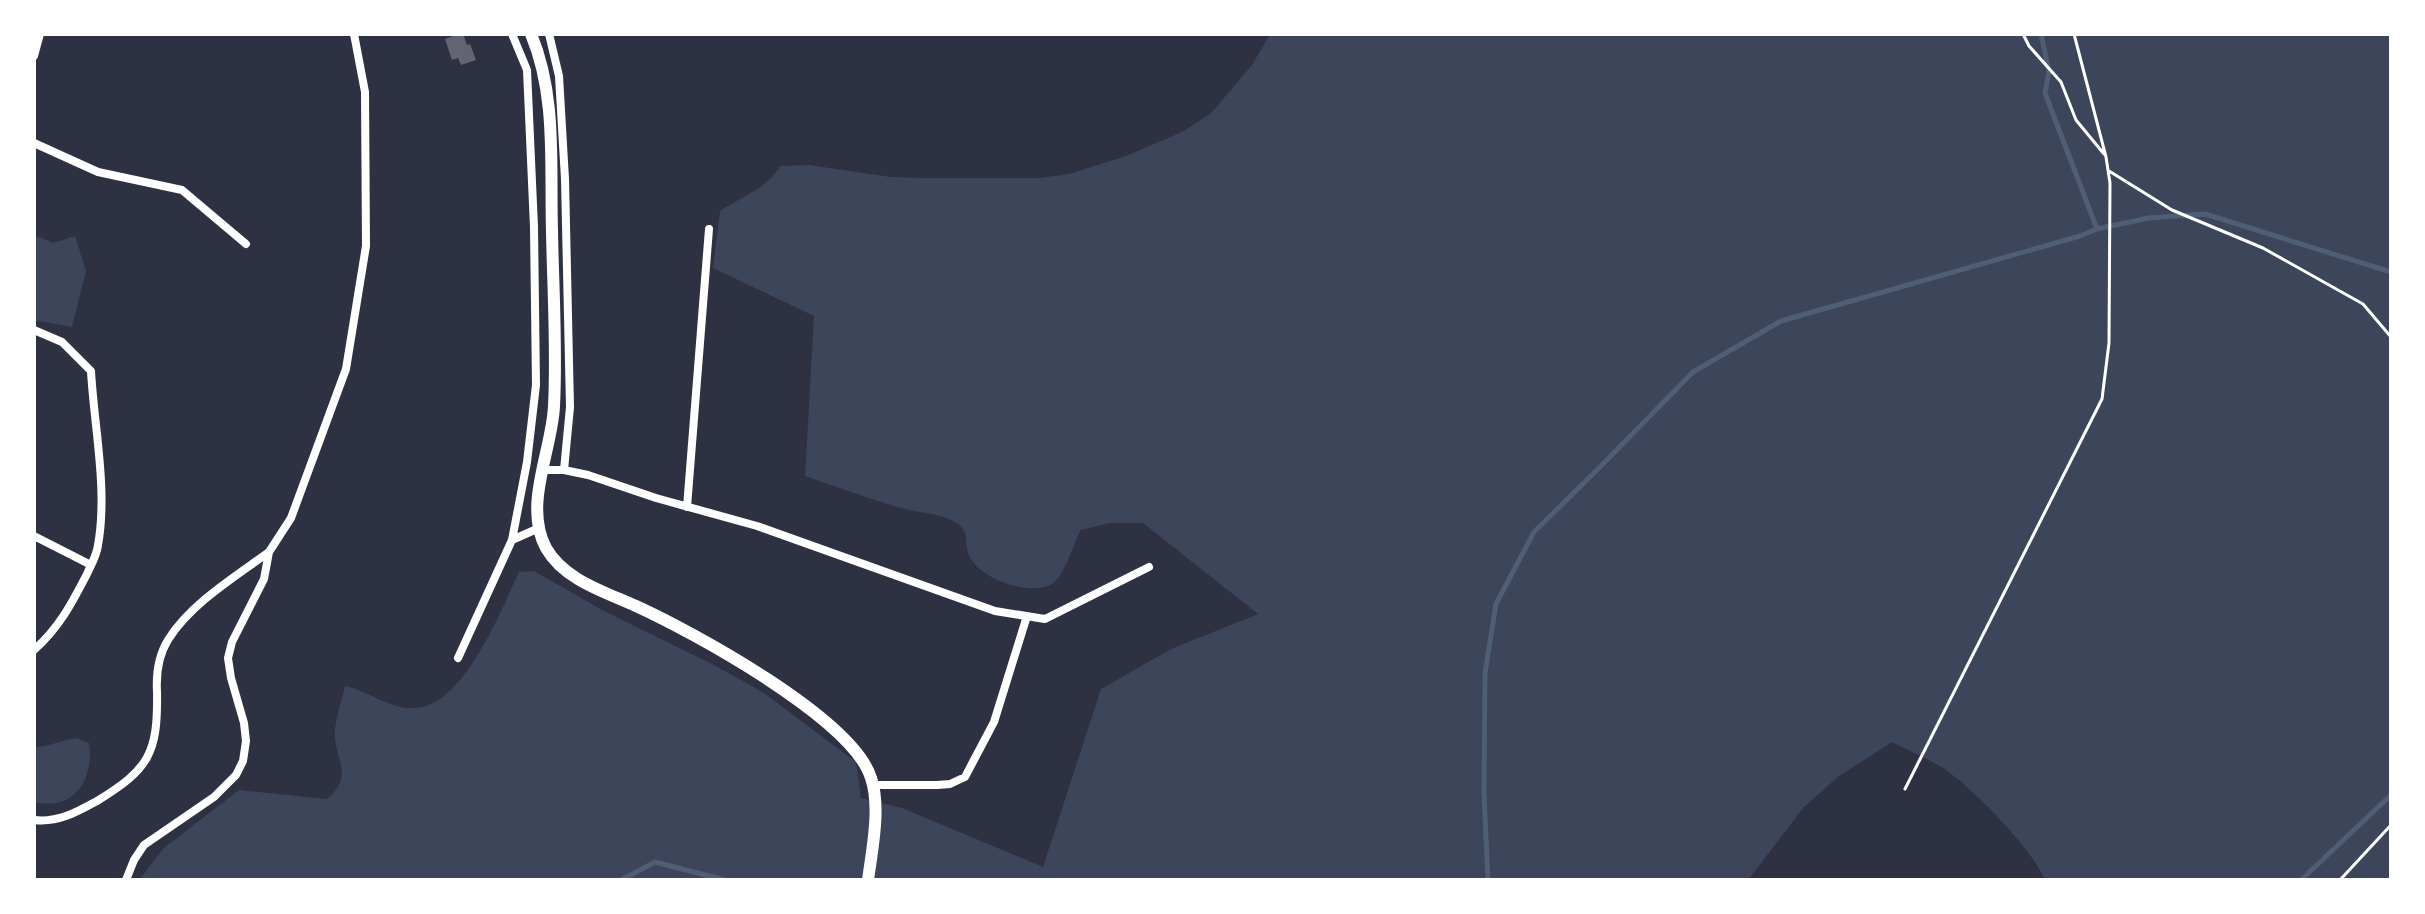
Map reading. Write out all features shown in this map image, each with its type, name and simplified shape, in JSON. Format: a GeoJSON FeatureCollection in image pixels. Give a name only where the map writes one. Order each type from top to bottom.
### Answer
{"type":"FeatureCollection","features":[{"type":"Feature","properties":{"kind":"main road"},"geometry":{"type":"LineString","coordinates":[[531,34],[543,68],[549,108],[554,406],[539,493],[539,528],[551,555],[571,574],[678,626],[738,660],[833,728],[856,750],[866,765],[873,785],[875,814],[868,880]]}},
{"type":"Feature","properties":{"kind":"street"},"geometry":{"type":"LineString","coordinates":[[34,56],[40,34]]}},
{"type":"Feature","properties":{"kind":"street"},"geometry":{"type":"LineString","coordinates":[[34,820],[56,820],[76,813],[125,782],[141,768],[154,744],[156,671],[168,639],[219,588],[269,552],[291,518],[346,369],[366,246],[365,92],[354,34]]}},
{"type":"Feature","properties":{"kind":"street"},"geometry":{"type":"LineString","coordinates":[[458,658],[512,540],[527,462],[536,385],[534,227],[527,70],[512,34]]}},
{"type":"Feature","properties":{"kind":"street"},"geometry":{"type":"LineString","coordinates":[[549,34],[559,76],[565,179],[570,407],[564,470]]}},
{"type":"Feature","properties":{"kind":"street"},"geometry":{"type":"LineString","coordinates":[[34,143],[98,172],[182,190],[246,244]]}},
{"type":"Feature","properties":{"kind":"street"},"geometry":{"type":"LineString","coordinates":[[687,507],[709,229]]}},
{"type":"Feature","properties":{"kind":"street"},"geometry":{"type":"LineString","coordinates":[[34,330],[62,342],[91,371],[101,510],[98,547],[91,565],[63,619],[34,650]]}},
{"type":"Feature","properties":{"kind":"street"},"geometry":{"type":"LineString","coordinates":[[544,470],[564,470],[757,526],[995,611],[1045,619],[1149,567]]}},
{"type":"Feature","properties":{"kind":"street"},"geometry":{"type":"LineString","coordinates":[[512,540],[539,528]]}},
{"type":"Feature","properties":{"kind":"street"},"geometry":{"type":"LineString","coordinates":[[34,536],[91,565]]}},
{"type":"Feature","properties":{"kind":"street"},"geometry":{"type":"LineString","coordinates":[[126,880],[144,845],[214,797],[236,775],[243,761],[246,741],[244,723],[228,658],[232,642],[264,579],[269,552]]}},
{"type":"Feature","properties":{"kind":"street"},"geometry":{"type":"LineString","coordinates":[[873,785],[950,784],[965,777],[994,722],[1027,616]]}},
{"type":"Feature","properties":{"kind":"path"},"geometry":{"type":"LineString","coordinates":[[2023,34],[2029,46],[2061,82],[2076,120],[2106,157]]}},
{"type":"Feature","properties":{"kind":"path"},"geometry":{"type":"LineString","coordinates":[[1905,789],[2102,399],[2109,343],[2109,171],[2074,34]]}},
{"type":"Feature","properties":{"kind":"path"},"geometry":{"type":"LineString","coordinates":[[2109,171],[2172,210],[2263,248],[2363,304],[2391,337]]}},
{"type":"Feature","properties":{"kind":"path"},"geometry":{"type":"LineString","coordinates":[[2340,880],[2391,825]]}},
{"type":"Feature","properties":{"kind":"shaded area"},"geometry":{"type":"Polygon","coordinates":[[[1270,34],[2391,34],[2391,880],[2045,880],[2015,836],[1969,789],[1943,768],[1892,742],[1838,777],[1804,807],[1748,880],[139,880],[164,848],[239,790],[327,799],[336,790],[342,774],[335,730],[345,686],[406,708],[433,703],[465,674],[479,654],[519,572],[534,571],[604,611],[764,693],[856,762],[861,798],[902,808],[1043,867],[1101,689],[1171,649],[1258,614],[1143,523],[1110,523],[1081,530],[1057,580],[1043,587],[1019,587],[995,579],[976,565],[968,552],[963,529],[948,518],[892,505],[805,476],[814,316],[713,268],[720,211],[761,187],[780,166],[809,165],[891,177],[1039,178],[1069,174],[1126,156],[1184,131],[1211,113],[1252,65],[1270,34]]]}},
{"type":"Feature","properties":{"kind":"shaded area"},"geometry":{"type":"Polygon","coordinates":[[[34,235],[53,243],[75,236],[86,271],[72,327],[34,320],[34,235]]]}},
{"type":"Feature","properties":{"kind":"shaded area"},"geometry":{"type":"Polygon","coordinates":[[[76,738],[89,743],[90,761],[81,786],[76,793],[60,802],[34,803],[34,747],[76,738]]]}},
{"type":"Feature","properties":{"kind":"building"},"geometry":{"type":"Polygon","coordinates":[[[463,34],[467,45],[470,44],[476,60],[461,65],[458,58],[452,60],[445,39],[463,34]]]}},
{"type":"Feature","properties":{"kind":"waterway"},"geometry":{"type":"LineString","coordinates":[[2041,34],[2049,72],[2045,93],[2097,229]]}},
{"type":"Feature","properties":{"kind":"waterway"},"geometry":{"type":"LineString","coordinates":[[1488,880],[1484,794],[1485,673],[1496,604],[1534,532],[1693,372],[1781,321],[2097,229],[2148,218],[2205,214],[2391,272]]}},
{"type":"Feature","properties":{"kind":"waterway"},"geometry":{"type":"LineString","coordinates":[[2301,880],[2391,795]]}},
{"type":"Feature","properties":{"kind":"waterway"},"geometry":{"type":"LineString","coordinates":[[621,880],[655,862],[725,880]]}}]}
